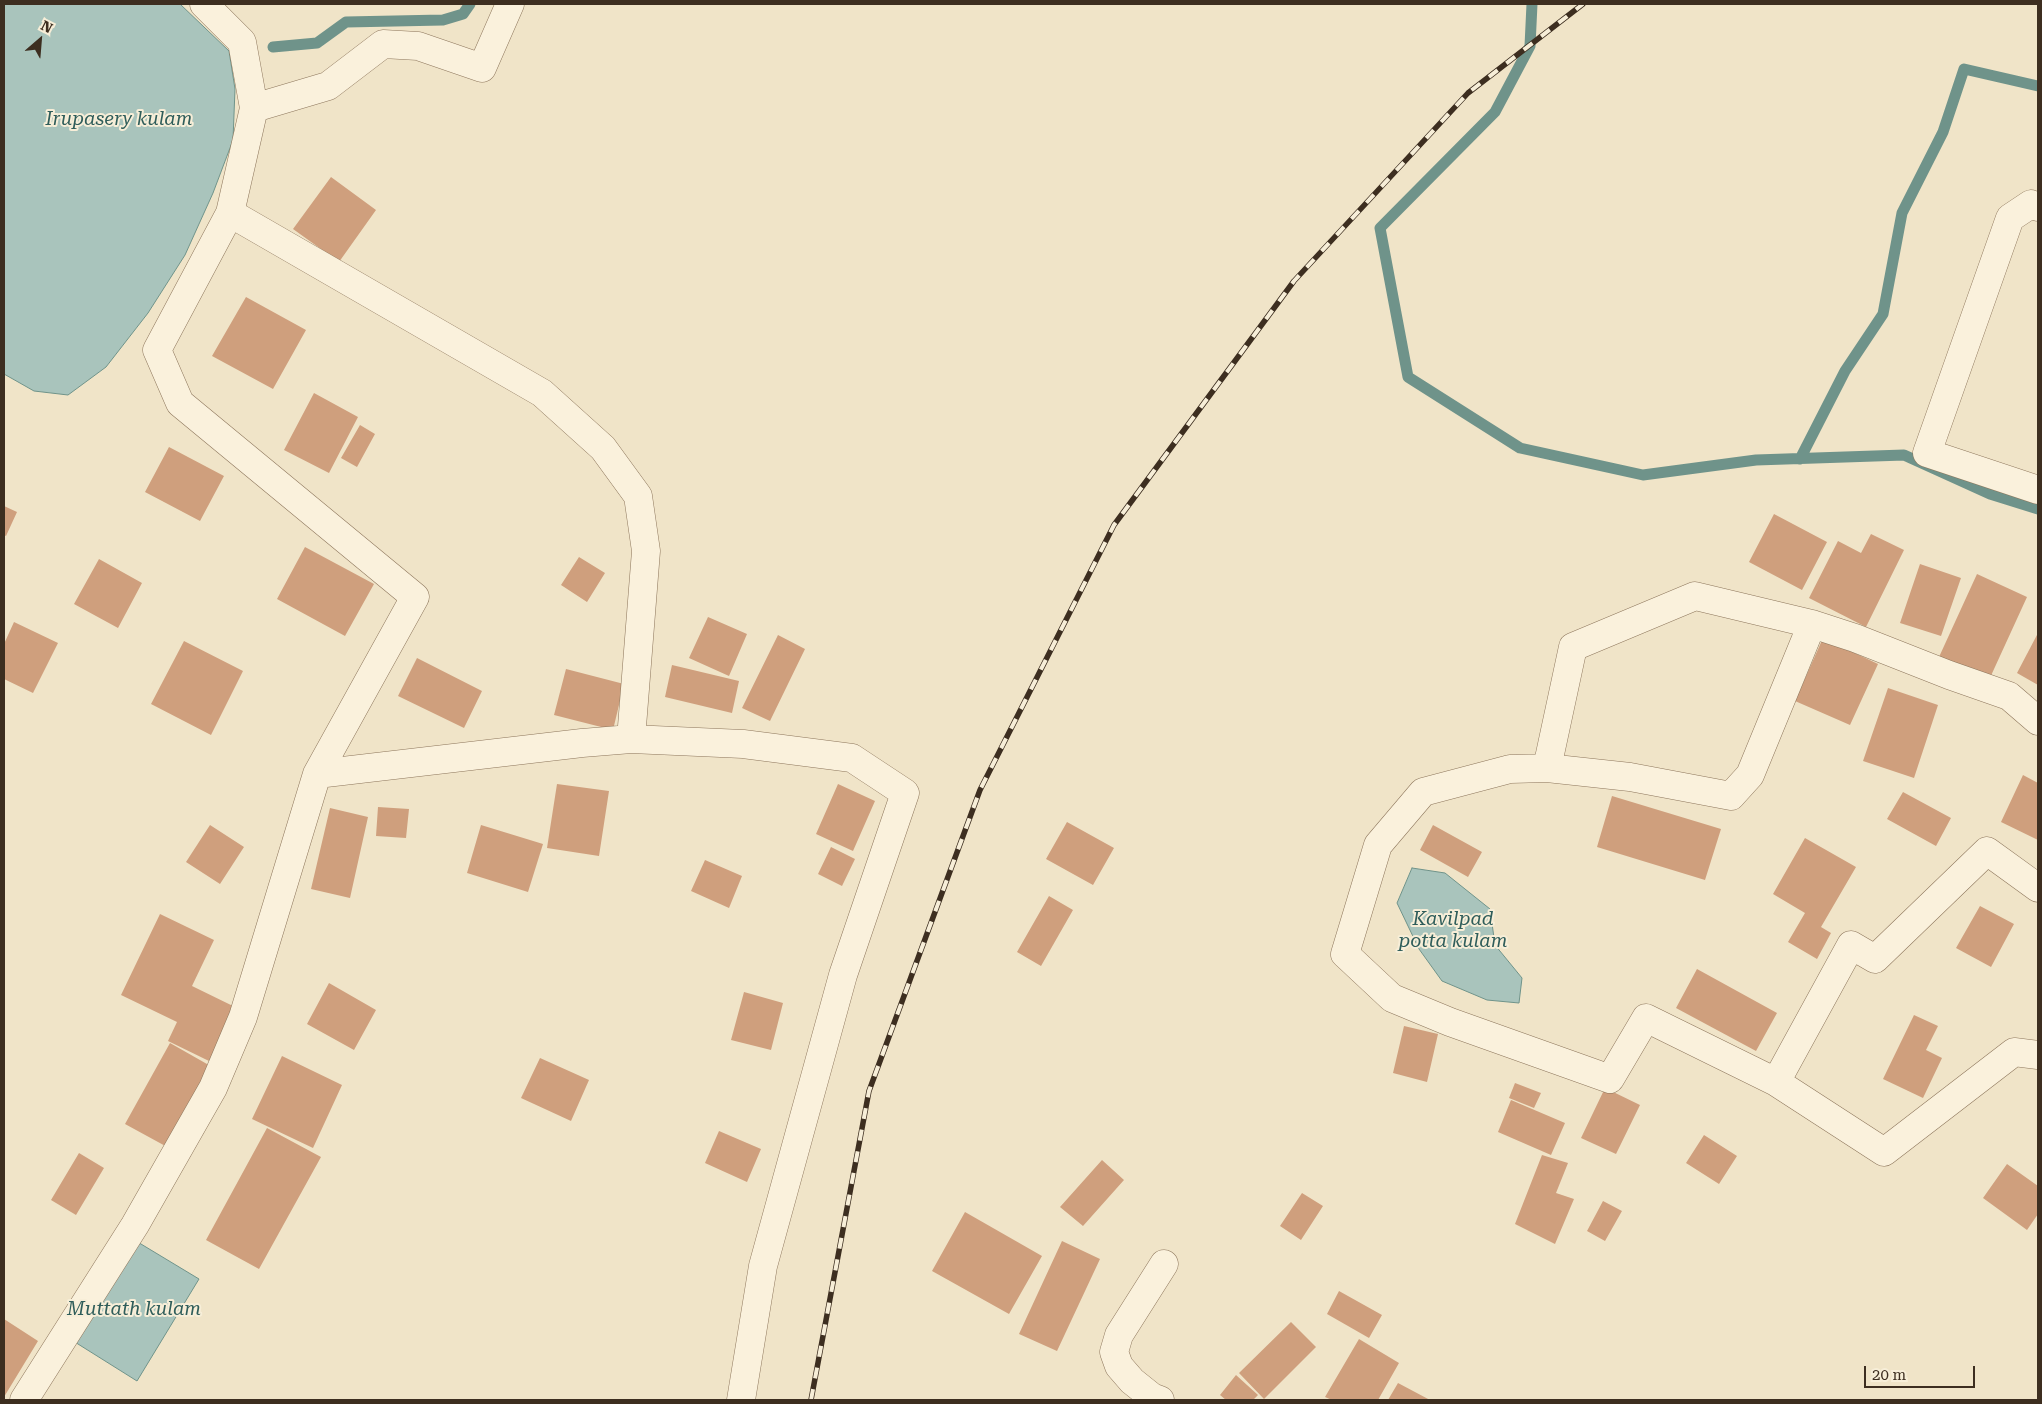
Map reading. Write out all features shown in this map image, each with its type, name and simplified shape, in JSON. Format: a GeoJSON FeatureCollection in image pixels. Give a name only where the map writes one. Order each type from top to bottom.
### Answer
{"type":"FeatureCollection","features":[{"type":"Feature","properties":{"kind":"street"},"geometry":{"type":"LineString","coordinates":[[24,1400],[135,1225],[213,1088],[243,1018],[317,774],[414,597],[180,403],[157,350],[230,213],[254,108],[242,42],[204,4]]}},
{"type":"Feature","properties":{"kind":"street"},"geometry":{"type":"LineString","coordinates":[[254,108],[328,86],[383,44],[418,46],[482,68],[510,4]]}},
{"type":"Feature","properties":{"kind":"street"},"geometry":{"type":"LineString","coordinates":[[2038,207],[2031,204],[2010,218],[1927,453],[2038,490]]}},
{"type":"Feature","properties":{"kind":"street"},"geometry":{"type":"LineString","coordinates":[[230,213],[542,393],[603,448],[638,496],[646,552],[631,739]]}},
{"type":"Feature","properties":{"kind":"street"},"geometry":{"type":"LineString","coordinates":[[1547,768],[1573,647],[1695,596],[1812,624],[2009,696],[2038,721]]}},
{"type":"Feature","properties":{"kind":"street"},"geometry":{"type":"LineString","coordinates":[[1812,624],[1750,775],[1732,796],[1630,778],[1547,768],[1510,770],[1423,792],[1378,845],[1345,954],[1392,998],[1450,1022],[1610,1079],[1646,1018],[1776,1082],[1884,1152],[2014,1052],[2038,1055]]}},
{"type":"Feature","properties":{"kind":"street"},"geometry":{"type":"LineString","coordinates":[[317,774],[631,739],[742,744],[852,758],[905,793],[843,975],[763,1266],[741,1400]]}},
{"type":"Feature","properties":{"kind":"street"},"geometry":{"type":"LineString","coordinates":[[1776,1082],[1851,945],[1875,959],[1987,850],[2038,888]]}},
{"type":"Feature","properties":{"kind":"street"},"geometry":{"type":"LineString","coordinates":[[1160,1400],[1152,1397],[1132,1381],[1119,1366],[1114,1352],[1119,1335],[1164,1264]]}},
{"type":"Feature","properties":{"kind":"water","name":"Irupasery kulam"},"geometry":{"type":"Polygon","coordinates":[[[4,4],[180,4],[229,51],[235,89],[233,140],[213,193],[185,255],[148,313],[106,367],[68,395],[34,391],[4,374],[4,4]]]}},
{"type":"Feature","properties":{"kind":"water","name":"Kavilpad potta kulam"},"geometry":{"type":"Polygon","coordinates":[[[1412,868],[1445,873],[1490,909],[1495,945],[1522,978],[1519,1003],[1487,1000],[1442,981],[1419,949],[1397,903],[1412,868]]]}},
{"type":"Feature","properties":{"kind":"water","name":"Muttath kulam"},"geometry":{"type":"Polygon","coordinates":[[[131,1238],[199,1279],[137,1381],[70,1339],[131,1238]]]}},
{"type":"Feature","properties":{"kind":"building"},"geometry":{"type":"Polygon","coordinates":[[[331,177],[376,210],[339,262],[293,229],[331,177]]]}},
{"type":"Feature","properties":{"kind":"building"},"geometry":{"type":"Polygon","coordinates":[[[246,297],[306,330],[273,389],[212,356],[246,297]]]}},
{"type":"Feature","properties":{"kind":"building"},"geometry":{"type":"Polygon","coordinates":[[[314,393],[358,417],[329,473],[284,450],[314,393]]]}},
{"type":"Feature","properties":{"kind":"building"},"geometry":{"type":"Polygon","coordinates":[[[360,425],[375,434],[357,467],[341,458],[360,425]]]}},
{"type":"Feature","properties":{"kind":"building"},"geometry":{"type":"Polygon","coordinates":[[[169,447],[224,476],[200,521],[145,492],[169,447]]]}},
{"type":"Feature","properties":{"kind":"building"},"geometry":{"type":"Polygon","coordinates":[[[4,506],[17,512],[6,536],[4,535],[4,506]]]}},
{"type":"Feature","properties":{"kind":"building"},"geometry":{"type":"Polygon","coordinates":[[[1774,514],[1827,542],[1802,590],[1749,562],[1774,514]]]}},
{"type":"Feature","properties":{"kind":"building"},"geometry":{"type":"Polygon","coordinates":[[[1871,534],[1904,550],[1866,627],[1809,598],[1838,541],[1861,553],[1871,534]]]}},
{"type":"Feature","properties":{"kind":"building"},"geometry":{"type":"Polygon","coordinates":[[[305,547],[374,584],[345,636],[277,599],[305,547]]]}},
{"type":"Feature","properties":{"kind":"building"},"geometry":{"type":"Polygon","coordinates":[[[579,557],[605,573],[587,602],[561,585],[579,557]]]}},
{"type":"Feature","properties":{"kind":"building"},"geometry":{"type":"Polygon","coordinates":[[[99,559],[142,583],[118,628],[74,604],[99,559]]]}},
{"type":"Feature","properties":{"kind":"building"},"geometry":{"type":"Polygon","coordinates":[[[1920,564],[1961,578],[1941,636],[1900,623],[1920,564]]]}},
{"type":"Feature","properties":{"kind":"building"},"geometry":{"type":"Polygon","coordinates":[[[1977,574],[2027,597],[1989,680],[1939,657],[1977,574]]]}},
{"type":"Feature","properties":{"kind":"building"},"geometry":{"type":"Polygon","coordinates":[[[708,617],[747,634],[729,676],[689,658],[708,617]]]}},
{"type":"Feature","properties":{"kind":"building"},"geometry":{"type":"Polygon","coordinates":[[[14,622],[58,643],[33,693],[4,679],[4,644],[14,622]]]}},
{"type":"Feature","properties":{"kind":"building"},"geometry":{"type":"Polygon","coordinates":[[[2038,633],[2038,685],[2017,673],[2038,633]]]}},
{"type":"Feature","properties":{"kind":"building"},"geometry":{"type":"Polygon","coordinates":[[[778,635],[805,649],[770,721],[742,708],[778,635]]]}},
{"type":"Feature","properties":{"kind":"building"},"geometry":{"type":"Polygon","coordinates":[[[1823,638],[1878,664],[1850,725],[1795,701],[1823,638]]]}},
{"type":"Feature","properties":{"kind":"building"},"geometry":{"type":"Polygon","coordinates":[[[184,641],[243,671],[211,735],[151,704],[184,641]]]}},
{"type":"Feature","properties":{"kind":"building"},"geometry":{"type":"Polygon","coordinates":[[[417,658],[482,691],[464,728],[398,696],[417,658]]]}},
{"type":"Feature","properties":{"kind":"building"},"geometry":{"type":"Polygon","coordinates":[[[672,665],[739,681],[732,713],[665,697],[672,665]]]}},
{"type":"Feature","properties":{"kind":"building"},"geometry":{"type":"Polygon","coordinates":[[[566,669],[624,684],[613,730],[554,715],[566,669]]]}},
{"type":"Feature","properties":{"kind":"building"},"geometry":{"type":"Polygon","coordinates":[[[1888,688],[1938,705],[1914,778],[1863,761],[1888,688]]]}},
{"type":"Feature","properties":{"kind":"building"},"geometry":{"type":"Polygon","coordinates":[[[2023,775],[2038,783],[2038,840],[2001,822],[2023,775]]]}},
{"type":"Feature","properties":{"kind":"building"},"geometry":{"type":"Polygon","coordinates":[[[557,784],[609,791],[599,856],[547,848],[557,784]]]}},
{"type":"Feature","properties":{"kind":"building"},"geometry":{"type":"Polygon","coordinates":[[[838,784],[875,801],[853,851],[816,834],[838,784]]]}},
{"type":"Feature","properties":{"kind":"building"},"geometry":{"type":"Polygon","coordinates":[[[1903,792],[1951,818],[1936,846],[1887,819],[1903,792]]]}},
{"type":"Feature","properties":{"kind":"building"},"geometry":{"type":"Polygon","coordinates":[[[1612,796],[1721,829],[1705,880],[1597,847],[1612,796]]]}},
{"type":"Feature","properties":{"kind":"building"},"geometry":{"type":"Polygon","coordinates":[[[378,807],[409,809],[406,838],[376,836],[378,807]]]}},
{"type":"Feature","properties":{"kind":"building"},"geometry":{"type":"Polygon","coordinates":[[[330,808],[368,817],[350,898],[311,889],[330,808]]]}},
{"type":"Feature","properties":{"kind":"building"},"geometry":{"type":"Polygon","coordinates":[[[1067,822],[1114,848],[1093,885],[1046,859],[1067,822]]]}},
{"type":"Feature","properties":{"kind":"building"},"geometry":{"type":"Polygon","coordinates":[[[210,825],[244,847],[220,884],[186,862],[210,825]]]}},
{"type":"Feature","properties":{"kind":"building"},"geometry":{"type":"Polygon","coordinates":[[[481,825],[543,844],[528,892],[467,873],[481,825]]]}},
{"type":"Feature","properties":{"kind":"building"},"geometry":{"type":"Polygon","coordinates":[[[1433,825],[1482,852],[1468,877],[1420,850],[1433,825]]]}},
{"type":"Feature","properties":{"kind":"building"},"geometry":{"type":"Polygon","coordinates":[[[1805,838],[1856,867],[1821,927],[1831,933],[1817,959],[1788,942],[1805,913],[1773,894],[1805,838]]]}},
{"type":"Feature","properties":{"kind":"building"},"geometry":{"type":"Polygon","coordinates":[[[831,847],[855,859],[842,886],[818,874],[831,847]]]}},
{"type":"Feature","properties":{"kind":"building"},"geometry":{"type":"Polygon","coordinates":[[[705,860],[742,876],[729,908],[691,891],[705,860]]]}},
{"type":"Feature","properties":{"kind":"building"},"geometry":{"type":"Polygon","coordinates":[[[1049,896],[1073,910],[1041,966],[1017,952],[1049,896]]]}},
{"type":"Feature","properties":{"kind":"building"},"geometry":{"type":"Polygon","coordinates":[[[1980,906],[2014,924],[1991,967],[1956,948],[1980,906]]]}},
{"type":"Feature","properties":{"kind":"building"},"geometry":{"type":"Polygon","coordinates":[[[160,914],[214,940],[192,986],[235,1007],[209,1061],[168,1041],[177,1022],[121,995],[160,914]]]}},
{"type":"Feature","properties":{"kind":"building"},"geometry":{"type":"Polygon","coordinates":[[[1697,969],[1777,1013],[1756,1051],[1676,1008],[1697,969]]]}},
{"type":"Feature","properties":{"kind":"building"},"geometry":{"type":"Polygon","coordinates":[[[329,983],[376,1010],[354,1050],[307,1024],[329,983]]]}},
{"type":"Feature","properties":{"kind":"building"},"geometry":{"type":"Polygon","coordinates":[[[744,992],[783,1003],[771,1050],[731,1040],[744,992]]]}},
{"type":"Feature","properties":{"kind":"building"},"geometry":{"type":"Polygon","coordinates":[[[1914,1015],[1938,1026],[1926,1050],[1942,1058],[1923,1098],[1883,1079],[1914,1015]]]}},
{"type":"Feature","properties":{"kind":"building"},"geometry":{"type":"Polygon","coordinates":[[[1404,1026],[1438,1034],[1427,1082],[1393,1073],[1404,1026]]]}},
{"type":"Feature","properties":{"kind":"building"},"geometry":{"type":"Polygon","coordinates":[[[170,1043],[214,1068],[169,1148],[125,1124],[170,1043]]]}},
{"type":"Feature","properties":{"kind":"building"},"geometry":{"type":"Polygon","coordinates":[[[282,1056],[342,1085],[313,1148],[252,1119],[282,1056]]]}},
{"type":"Feature","properties":{"kind":"building"},"geometry":{"type":"Polygon","coordinates":[[[540,1058],[589,1080],[571,1121],[521,1098],[540,1058]]]}},
{"type":"Feature","properties":{"kind":"building"},"geometry":{"type":"Polygon","coordinates":[[[1515,1083],[1541,1093],[1534,1108],[1509,1098],[1515,1083]]]}},
{"type":"Feature","properties":{"kind":"building"},"geometry":{"type":"Polygon","coordinates":[[[1605,1088],[1640,1105],[1616,1154],[1581,1138],[1605,1088]]]}},
{"type":"Feature","properties":{"kind":"building"},"geometry":{"type":"Polygon","coordinates":[[[1511,1100],[1565,1123],[1551,1155],[1498,1132],[1511,1100]]]}},
{"type":"Feature","properties":{"kind":"building"},"geometry":{"type":"Polygon","coordinates":[[[267,1128],[321,1157],[259,1269],[206,1240],[267,1128]]]}},
{"type":"Feature","properties":{"kind":"building"},"geometry":{"type":"Polygon","coordinates":[[[719,1131],[761,1149],[747,1182],[705,1163],[719,1131]]]}},
{"type":"Feature","properties":{"kind":"building"},"geometry":{"type":"Polygon","coordinates":[[[1704,1135],[1737,1156],[1719,1184],[1686,1163],[1704,1135]]]}},
{"type":"Feature","properties":{"kind":"building"},"geometry":{"type":"Polygon","coordinates":[[[79,1153],[104,1168],[76,1215],[51,1200],[79,1153]]]}},
{"type":"Feature","properties":{"kind":"building"},"geometry":{"type":"Polygon","coordinates":[[[1542,1155],[1568,1163],[1556,1193],[1574,1199],[1555,1244],[1515,1224],[1542,1155]]]}},
{"type":"Feature","properties":{"kind":"building"},"geometry":{"type":"Polygon","coordinates":[[[1102,1160],[1124,1180],[1083,1226],[1060,1207],[1102,1160]]]}},
{"type":"Feature","properties":{"kind":"building"},"geometry":{"type":"Polygon","coordinates":[[[2007,1164],[2038,1186],[2038,1214],[2027,1230],[1983,1198],[2007,1164]]]}},
{"type":"Feature","properties":{"kind":"building"},"geometry":{"type":"Polygon","coordinates":[[[1302,1193],[1323,1206],[1301,1240],[1280,1226],[1302,1193]]]}},
{"type":"Feature","properties":{"kind":"building"},"geometry":{"type":"Polygon","coordinates":[[[1603,1201],[1622,1211],[1605,1241],[1587,1231],[1603,1201]]]}},
{"type":"Feature","properties":{"kind":"building"},"geometry":{"type":"Polygon","coordinates":[[[965,1212],[1042,1256],[1009,1314],[932,1271],[965,1212]]]}},
{"type":"Feature","properties":{"kind":"building"},"geometry":{"type":"Polygon","coordinates":[[[1062,1241],[1100,1259],[1057,1351],[1019,1334],[1062,1241]]]}},
{"type":"Feature","properties":{"kind":"building"},"geometry":{"type":"Polygon","coordinates":[[[1339,1291],[1382,1315],[1369,1338],[1327,1314],[1339,1291]]]}},
{"type":"Feature","properties":{"kind":"building"},"geometry":{"type":"Polygon","coordinates":[[[4,1319],[38,1341],[4,1397],[4,1319]]]}},
{"type":"Feature","properties":{"kind":"building"},"geometry":{"type":"Polygon","coordinates":[[[1291,1322],[1316,1347],[1264,1399],[1239,1373],[1291,1322]]]}},
{"type":"Feature","properties":{"kind":"building"},"geometry":{"type":"Polygon","coordinates":[[[1359,1339],[1399,1363],[1378,1400],[1332,1400],[1325,1397],[1359,1339]]]}},
{"type":"Feature","properties":{"kind":"building"},"geometry":{"type":"Polygon","coordinates":[[[1236,1375],[1258,1395],[1253,1400],[1226,1400],[1220,1395],[1236,1375]]]}},
{"type":"Feature","properties":{"kind":"building"},"geometry":{"type":"Polygon","coordinates":[[[1398,1383],[1430,1400],[1388,1400],[1398,1383]]]}},
{"type":"Feature","properties":{"kind":"waterway"},"geometry":{"type":"LineString","coordinates":[[273,47],[317,43],[346,22],[443,20],[463,14],[470,4]]}},
{"type":"Feature","properties":{"kind":"waterway"},"geometry":{"type":"LineString","coordinates":[[1532,4],[1530,46],[1495,112],[1380,228],[1408,377],[1520,448],[1643,475],[1756,460],[1904,455],[1990,494],[2038,509]]}},
{"type":"Feature","properties":{"kind":"waterway"},"geometry":{"type":"LineString","coordinates":[[1800,459],[1845,371],[1883,314],[1902,213],[1943,132],[1964,69],[2038,86]]}},
{"type":"Feature","properties":{"kind":"railway"},"geometry":{"type":"LineString","coordinates":[[811,1400],[869,1091],[980,790],[1114,525],[1294,281],[1468,93],[1583,4]]}}]}
